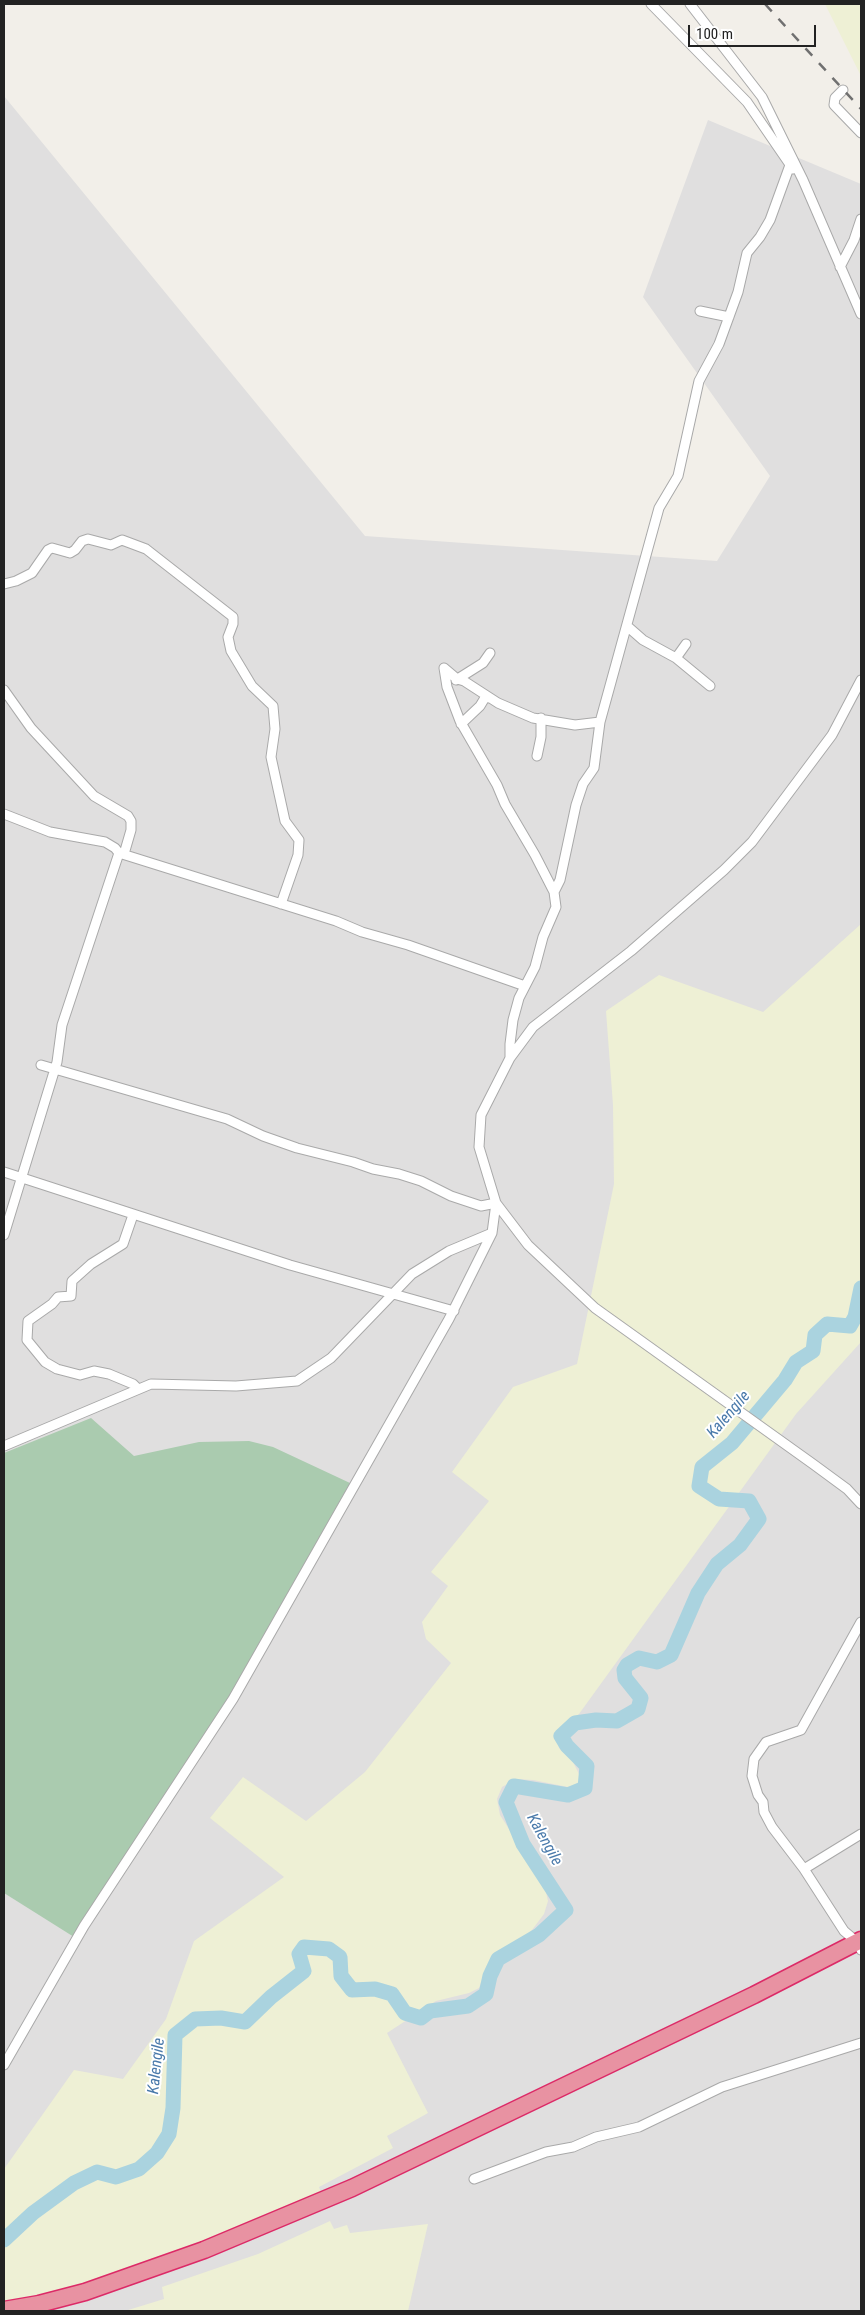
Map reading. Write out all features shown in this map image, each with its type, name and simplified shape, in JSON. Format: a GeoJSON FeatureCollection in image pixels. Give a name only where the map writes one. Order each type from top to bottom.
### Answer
{"type":"FeatureCollection","features":[{"type":"Feature","properties":{"kind":"highway"},"geometry":{"type":"LineString","coordinates":[[4,2310],[39,2304],[86,2292],[204,2250],[352,2188],[860,1944]]}},
{"type":"Feature","properties":{"kind":"street"},"geometry":{"type":"LineString","coordinates":[[651,4],[747,102],[790,165],[803,180]]}},
{"type":"Feature","properties":{"kind":"street"},"geometry":{"type":"LineString","coordinates":[[690,4],[762,98],[803,180],[861,314]]}},
{"type":"Feature","properties":{"kind":"street"},"geometry":{"type":"LineString","coordinates":[[843,90],[835,98],[834,105],[861,133]]}},
{"type":"Feature","properties":{"kind":"street"},"geometry":{"type":"LineString","coordinates":[[554,892],[560,880],[576,805],[583,784],[594,768],[600,722],[659,508],[678,476],[699,381],[719,344],[738,292],[747,253],[760,237],[770,220],[790,165]]}},
{"type":"Feature","properties":{"kind":"street"},"geometry":{"type":"LineString","coordinates":[[840,267],[844,256],[854,240],[861,219]]}},
{"type":"Feature","properties":{"kind":"street"},"geometry":{"type":"LineString","coordinates":[[700,311],[729,317]]}},
{"type":"Feature","properties":{"kind":"street"},"geometry":{"type":"LineString","coordinates":[[4,584],[16,581],[32,573],[48,550],[52,548],[70,553],[88,539],[111,545],[122,540],[146,549],[233,617],[233,624],[228,637],[231,651],[252,686],[273,706],[275,729],[271,758],[285,821],[299,840],[298,854],[281,904]]}},
{"type":"Feature","properties":{"kind":"street"},"geometry":{"type":"LineString","coordinates":[[627,626],[643,640],[676,658],[710,686]]}},
{"type":"Feature","properties":{"kind":"street"},"geometry":{"type":"LineString","coordinates":[[676,658],[686,644]]}},
{"type":"Feature","properties":{"kind":"street"},"geometry":{"type":"LineString","coordinates":[[447,687],[483,663],[490,653]]}},
{"type":"Feature","properties":{"kind":"street"},"geometry":{"type":"LineString","coordinates":[[498,703],[464,681],[457,679],[444,668],[447,687],[462,724],[554,892],[556,907],[543,936],[535,967],[525,986],[514,1020],[510,1058]]}},
{"type":"Feature","properties":{"kind":"street"},"geometry":{"type":"LineString","coordinates":[[860,1499],[595,1308],[528,1245],[496,1204],[479,1147],[481,1115],[510,1058],[533,1027],[631,951],[724,870],[752,842],[832,735],[861,680]]}},
{"type":"Feature","properties":{"kind":"street"},"geometry":{"type":"LineString","coordinates":[[4,690],[31,728],[94,796],[128,816],[131,821],[131,830],[62,1025],[55,1069],[4,1235]]}},
{"type":"Feature","properties":{"kind":"street"},"geometry":{"type":"LineString","coordinates":[[462,724],[480,706],[486,696],[532,718],[575,725],[600,722]]}},
{"type":"Feature","properties":{"kind":"street"},"geometry":{"type":"LineString","coordinates":[[536,756],[541,737],[540,718]]}},
{"type":"Feature","properties":{"kind":"street"},"geometry":{"type":"LineString","coordinates":[[4,814],[50,832],[105,842],[122,854],[281,904],[525,986]]}},
{"type":"Feature","properties":{"kind":"street"},"geometry":{"type":"LineString","coordinates":[[41,1065],[227,1119],[263,1136],[297,1148],[353,1162],[373,1170],[399,1174],[420,1181],[451,1196],[481,1206],[496,1204]]}},
{"type":"Feature","properties":{"kind":"street"},"geometry":{"type":"LineString","coordinates":[[4,1172],[290,1265],[454,1311]]}},
{"type":"Feature","properties":{"kind":"street"},"geometry":{"type":"LineString","coordinates":[[4,2065],[84,1926],[233,1699],[454,1311],[492,1233],[496,1204]]}},
{"type":"Feature","properties":{"kind":"street"},"geometry":{"type":"LineString","coordinates":[[133,1215],[123,1244],[91,1264],[72,1281],[71,1296],[58,1297],[46,1309],[28,1321],[26,1340],[45,1362],[57,1369],[80,1375],[94,1371],[109,1374],[133,1384],[138,1389]]}},
{"type":"Feature","properties":{"kind":"street"},"geometry":{"type":"LineString","coordinates":[[4,1446],[151,1384],[236,1386],[297,1381],[331,1358],[412,1274],[449,1251],[492,1233]]}},
{"type":"Feature","properties":{"kind":"street"},"geometry":{"type":"LineString","coordinates":[[860,1944],[844,1931],[804,1868],[772,1827],[764,1812],[763,1802],[752,1776],[754,1759],[766,1742],[801,1730],[861,1622]]}},
{"type":"Feature","properties":{"kind":"street"},"geometry":{"type":"LineString","coordinates":[[804,1868],[861,1834]]}},
{"type":"Feature","properties":{"kind":"street"},"geometry":{"type":"LineString","coordinates":[[474,2179],[546,2152],[573,2147],[596,2137],[639,2127],[722,2087],[861,2043]]}},
{"type":"Feature","properties":{"kind":"shaded area"},"geometry":{"type":"Polygon","coordinates":[[[4,96],[365,536],[717,561],[770,476],[643,297],[708,120],[861,184],[861,2311],[4,2311],[4,96]]]}},
{"type":"Feature","properties":{"kind":"green space"},"geometry":{"type":"Polygon","coordinates":[[[825,4],[861,4],[861,76],[825,4]]]}},
{"type":"Feature","properties":{"kind":"green space"},"geometry":{"type":"Polygon","coordinates":[[[861,924],[861,1342],[796,1414],[579,1714],[561,1727],[557,1738],[559,1748],[572,1760],[580,1776],[578,1784],[568,1787],[533,1780],[516,1779],[502,1787],[497,1799],[500,1815],[516,1840],[524,1858],[536,1869],[545,1888],[548,1901],[544,1914],[532,1930],[518,1942],[501,1951],[489,1963],[479,1988],[469,1993],[436,2001],[387,2033],[428,2113],[387,2136],[393,2148],[319,2187],[324,2201],[80,2285],[4,2303],[4,2169],[74,2070],[123,2079],[166,2019],[194,1941],[284,1877],[210,1818],[243,1777],[306,1821],[365,1772],[451,1663],[426,1639],[422,1622],[448,1586],[431,1572],[489,1501],[452,1472],[513,1387],[577,1364],[614,1184],[613,1105],[606,1011],[659,975],[763,1012],[861,924]]]}},
{"type":"Feature","properties":{"kind":"green space"},"geometry":{"type":"Polygon","coordinates":[[[91,1418],[134,1456],[199,1442],[249,1441],[273,1447],[350,1483],[229,1698],[74,1937],[4,1893],[4,1453],[91,1418]]]}},
{"type":"Feature","properties":{"kind":"green space"},"geometry":{"type":"Polygon","coordinates":[[[330,2221],[334,2229],[347,2225],[350,2233],[428,2224],[408,2311],[125,2311],[164,2299],[162,2287],[258,2254],[330,2221]]]}},
{"type":"Feature","properties":{"kind":"waterway","name":"Kalengile"},"geometry":{"type":"LineString","coordinates":[[4,2240],[33,2213],[74,2183],[97,2172],[116,2177],[139,2169],[157,2153],[169,2134],[173,2108],[175,2035],[195,2019],[221,2018],[245,2022],[271,1997],[304,1971],[299,1954],[304,1947],[329,1949],[340,1957],[341,1976],[352,1990],[375,1989],[392,1994],[405,2013],[421,2018],[430,2011],[468,2006],[486,1994],[490,1976],[498,1959],[539,1935],[566,1910],[523,1844],[506,1802],[514,1786],[568,1795],[585,1788],[587,1766],[567,1746],[561,1736],[575,1723],[596,1720],[617,1721],[638,1709],[641,1698],[625,1678],[624,1670],[627,1665],[639,1658],[657,1662],[671,1655],[698,1593],[717,1564],[740,1545],[759,1519],[749,1501],[719,1499],[699,1486],[702,1467],[732,1443],[785,1380],[796,1362],[813,1351],[815,1335],[827,1324],[850,1326],[855,1317],[861,1288]]}},
{"type":"Feature","properties":{"kind":"railway"},"geometry":{"type":"LineString","coordinates":[[765,4],[861,109]]}}]}
